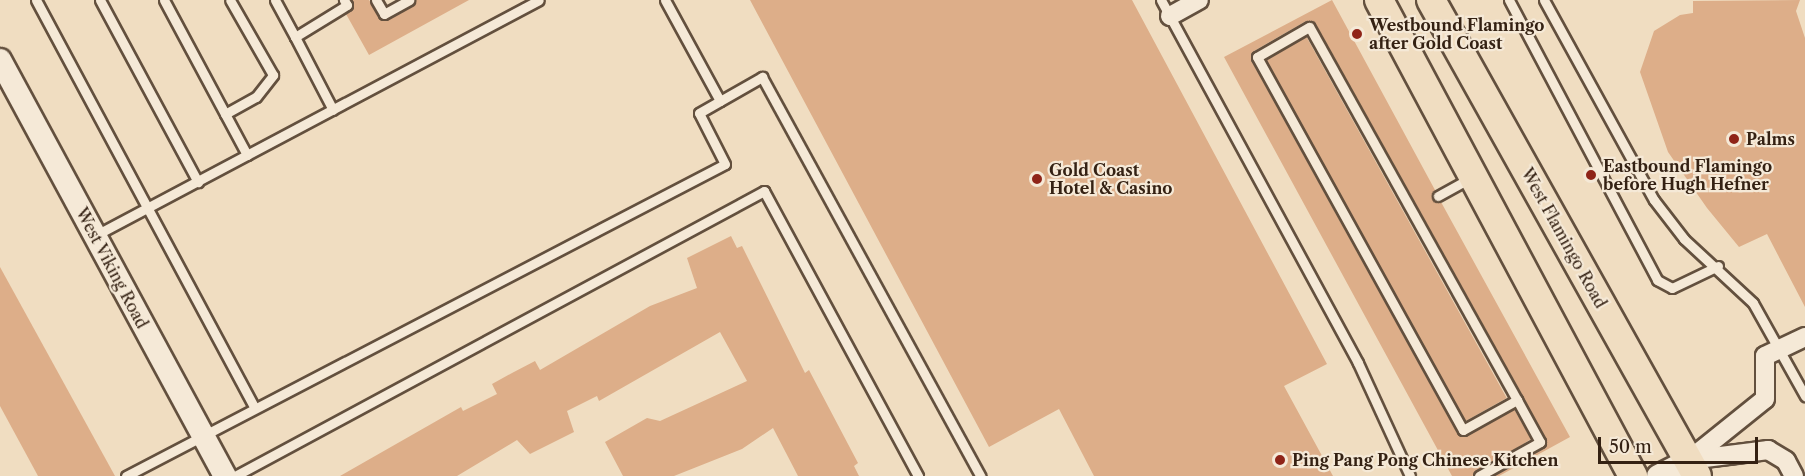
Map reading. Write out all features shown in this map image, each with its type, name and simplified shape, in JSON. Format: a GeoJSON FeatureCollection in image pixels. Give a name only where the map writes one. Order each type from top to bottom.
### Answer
{"type":"FeatureCollection","features":[{"type":"Feature","properties":{"kind":"main road"},"geometry":{"type":"LineString","coordinates":[[1379,0],[1633,476]]}},
{"type":"Feature","properties":{"kind":"main road","name":"West Flamingo Road"},"geometry":{"type":"LineString","coordinates":[[1431,0],[1693,468]]}},
{"type":"Feature","properties":{"kind":"street"},"geometry":{"type":"LineString","coordinates":[[1166,8],[1199,0]]}},
{"type":"Feature","properties":{"kind":"street","name":"West Viking Road"},"geometry":{"type":"LineString","coordinates":[[0,60],[225,476]]}},
{"type":"Feature","properties":{"kind":"street"},"geometry":{"type":"LineString","coordinates":[[1693,468],[1765,399],[1761,366],[1765,356],[1805,337]]}},
{"type":"Feature","properties":{"kind":"street"},"geometry":{"type":"LineString","coordinates":[[1658,476],[1768,450],[1786,461],[1794,476]]}},
{"type":"Feature","properties":{"kind":"lane"},"geometry":{"type":"LineString","coordinates":[[36,0],[255,408]]}},
{"type":"Feature","properties":{"kind":"lane"},"geometry":{"type":"LineString","coordinates":[[100,0],[198,182]]}},
{"type":"Feature","properties":{"kind":"lane"},"geometry":{"type":"LineString","coordinates":[[164,0],[247,155]]}},
{"type":"Feature","properties":{"kind":"lane"},"geometry":{"type":"LineString","coordinates":[[225,114],[256,97],[273,75],[230,0]]}},
{"type":"Feature","properties":{"kind":"lane"},"geometry":{"type":"LineString","coordinates":[[274,0],[333,110]]}},
{"type":"Feature","properties":{"kind":"lane"},"geometry":{"type":"LineString","coordinates":[[294,37],[347,5],[344,0]]}},
{"type":"Feature","properties":{"kind":"lane"},"geometry":{"type":"LineString","coordinates":[[376,0],[384,14],[409,0]]}},
{"type":"Feature","properties":{"kind":"lane"},"geometry":{"type":"LineString","coordinates":[[95,236],[539,0]]}},
{"type":"Feature","properties":{"kind":"lane"},"geometry":{"type":"LineString","coordinates":[[665,0],[720,101]]}},
{"type":"Feature","properties":{"kind":"lane"},"geometry":{"type":"LineString","coordinates":[[1509,0],[1657,280],[1672,288],[1718,266]]}},
{"type":"Feature","properties":{"kind":"lane"},"geometry":{"type":"LineString","coordinates":[[1544,0],[1653,200],[1684,239],[1718,266],[1753,303],[1805,396]]}},
{"type":"Feature","properties":{"kind":"lane"},"geometry":{"type":"LineString","coordinates":[[1166,8],[1358,363],[1410,476]]}},
{"type":"Feature","properties":{"kind":"lane"},"geometry":{"type":"LineString","coordinates":[[1479,476],[1540,442],[1517,400],[1309,27],[1257,57],[1463,430],[1517,400]]}},
{"type":"Feature","properties":{"kind":"lane"},"geometry":{"type":"LineString","coordinates":[[126,476],[725,164],[699,113],[762,77],[980,476]]}},
{"type":"Feature","properties":{"kind":"lane"},"geometry":{"type":"LineString","coordinates":[[1438,196],[1474,176]]}},
{"type":"Feature","properties":{"kind":"lane"},"geometry":{"type":"LineString","coordinates":[[235,476],[764,191],[918,476]]}},
{"type":"Feature","properties":{"kind":"building"},"geometry":{"type":"Polygon","coordinates":[[[352,0],[369,0],[385,21],[416,0],[469,0],[369,55],[346,14],[353,8],[352,0]]]}},
{"type":"Feature","properties":{"kind":"building","name":"Gold Coast Hotel & Casino"},"geometry":{"type":"Polygon","coordinates":[[[750,0],[1132,0],[1327,364],[1284,386],[1333,476],[1094,476],[1059,409],[989,447],[750,0]]]}},
{"type":"Feature","properties":{"kind":"building"},"geometry":{"type":"Polygon","coordinates":[[[1332,0],[1435,190],[1432,199],[1441,202],[1570,437],[1499,476],[1493,476],[1543,448],[1546,439],[1315,24],[1306,21],[1254,51],[1251,60],[1457,433],[1466,436],[1514,409],[1531,439],[1472,476],[1452,476],[1224,57],[1332,0]]]}},
{"type":"Feature","properties":{"kind":"building","name":"Palms"},"geometry":{"type":"Polygon","coordinates":[[[1800,0],[1796,11],[1805,38],[1805,307],[1767,234],[1739,247],[1707,208],[1668,152],[1640,72],[1654,31],[1680,15],[1693,13],[1693,1],[1800,0]]]}},
{"type":"Feature","properties":{"kind":"building"},"geometry":{"type":"Polygon","coordinates":[[[1306,36],[1507,398],[1466,421],[1265,59],[1306,36]]]}},
{"type":"Feature","properties":{"kind":"building"},"geometry":{"type":"Polygon","coordinates":[[[731,236],[737,248],[742,246],[805,373],[809,370],[858,463],[854,466],[859,476],[798,476],[773,428],[742,449],[674,476],[623,476],[605,442],[647,418],[660,421],[747,381],[720,332],[599,401],[597,396],[567,411],[574,432],[530,454],[517,440],[457,476],[340,476],[461,407],[463,411],[497,394],[492,384],[512,373],[535,361],[540,370],[650,306],[697,288],[687,258],[731,236]]]}},
{"type":"Feature","properties":{"kind":"building"},"geometry":{"type":"Polygon","coordinates":[[[0,267],[115,476],[38,476],[0,406],[0,267]]]}},
{"type":"Feature","properties":{"kind":"place","name":"Westbound Flamingo after Gold Coast"},"geometry":{"type":"Point","coordinates":[1357,34]}},
{"type":"Feature","properties":{"kind":"place","name":"Palms"},"geometry":{"type":"Point","coordinates":[1734,139]}},
{"type":"Feature","properties":{"kind":"place","name":"Eastbound Flamingo before Hugh Hefner"},"geometry":{"type":"Point","coordinates":[1591,175]}},
{"type":"Feature","properties":{"kind":"place","name":"Gold Coast Hotel & Casino"},"geometry":{"type":"Point","coordinates":[1037,179]}},
{"type":"Feature","properties":{"kind":"place","name":"Ping Pang Pong Chinese Kitchen"},"geometry":{"type":"Point","coordinates":[1280,460]}}]}
